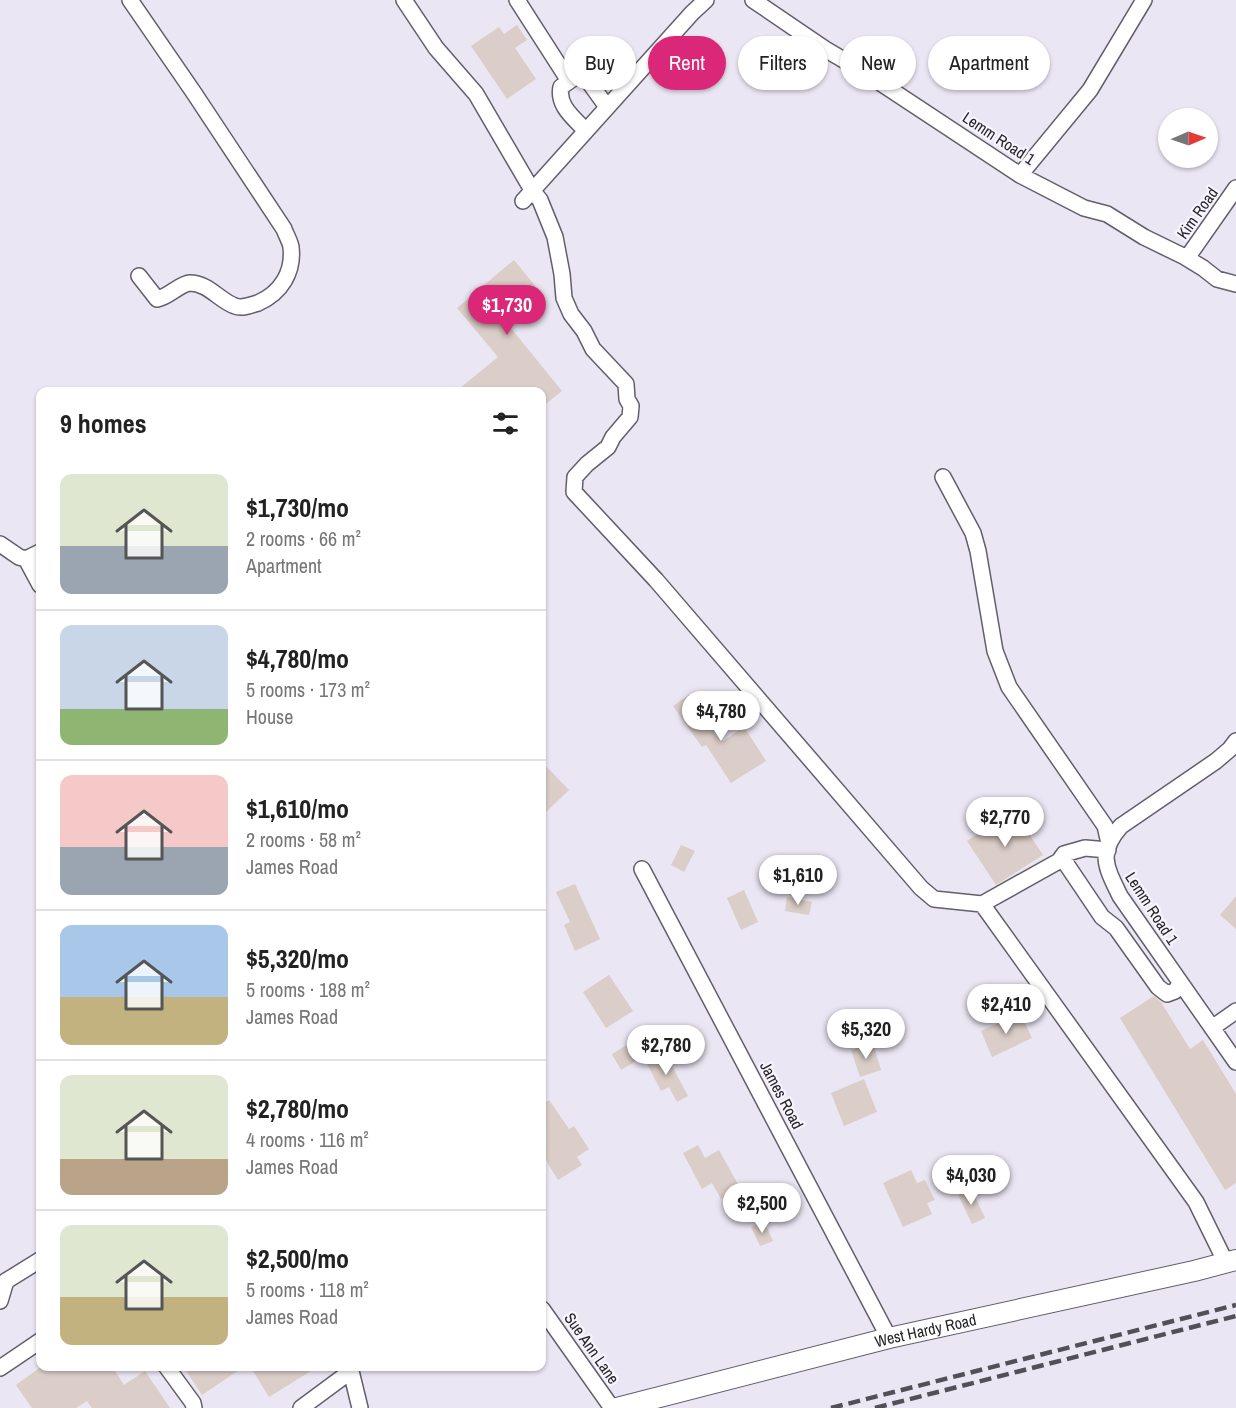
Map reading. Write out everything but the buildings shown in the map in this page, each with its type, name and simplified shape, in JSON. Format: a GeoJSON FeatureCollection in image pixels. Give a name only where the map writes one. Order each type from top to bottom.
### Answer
{"type":"FeatureCollection","features":[{"type":"Feature","properties":{"kind":"main road","name":"West Hardy Road"},"geometry":{"type":"LineString","coordinates":[[617,1408],[889,1338],[1231,1262]]}},
{"type":"Feature","properties":{"kind":"street"},"geometry":{"type":"LineString","coordinates":[[130,0],[284,229],[291,245],[288,275],[282,286],[272,296],[248,306],[237,307],[201,285],[193,283],[187,283],[164,298],[157,299],[139,276]]}},
{"type":"Feature","properties":{"kind":"street"},"geometry":{"type":"LineString","coordinates":[[404,0],[436,48],[476,94],[527,195],[540,200],[555,237],[564,297],[571,314],[584,331],[593,350],[626,384],[627,399],[631,406],[630,417],[613,437],[608,447],[575,477],[574,492],[663,589],[921,888],[934,899],[982,904],[1059,861],[1064,854],[1085,848],[1108,846],[1121,826],[1216,761],[1236,741]]}},
{"type":"Feature","properties":{"kind":"street"},"geometry":{"type":"LineString","coordinates":[[517,0],[564,73]]}},
{"type":"Feature","properties":{"kind":"street"},"geometry":{"type":"LineString","coordinates":[[527,195],[705,0]]}},
{"type":"Feature","properties":{"kind":"street","name":"Lemm Road 1"},"geometry":{"type":"LineString","coordinates":[[753,0],[1020,175],[1084,208],[1107,214],[1144,237],[1187,258],[1217,279],[1236,284]]}},
{"type":"Feature","properties":{"kind":"street"},"geometry":{"type":"LineString","coordinates":[[1020,175],[1090,90],[1144,0]]}},
{"type":"Feature","properties":{"kind":"street"},"geometry":{"type":"LineString","coordinates":[[564,85],[559,94],[563,107],[586,131]]}},
{"type":"Feature","properties":{"kind":"street"},"geometry":{"type":"LineString","coordinates":[[595,90],[607,107]]}},
{"type":"Feature","properties":{"kind":"street","name":"Kim Road"},"geometry":{"type":"LineString","coordinates":[[1187,258],[1236,188]]}},
{"type":"Feature","properties":{"kind":"street","name":"Lemm Road 1"},"geometry":{"type":"LineString","coordinates":[[944,477],[973,533],[995,651],[1009,687],[1105,826],[1108,846],[1107,869],[1119,896],[1236,1062]]}},
{"type":"Feature","properties":{"kind":"street"},"geometry":{"type":"LineString","coordinates":[[0,544],[26,559],[36,554]]}},
{"type":"Feature","properties":{"kind":"street"},"geometry":{"type":"LineString","coordinates":[[26,559],[36,578]]}},
{"type":"Feature","properties":{"kind":"street"},"geometry":{"type":"LineString","coordinates":[[1064,854],[1067,865],[1102,917],[1116,928],[1158,987],[1167,994],[1174,991],[1180,984]]}},
{"type":"Feature","properties":{"kind":"street","name":"James Road"},"geometry":{"type":"LineString","coordinates":[[642,869],[889,1338]]}},
{"type":"Feature","properties":{"kind":"street"},"geometry":{"type":"LineString","coordinates":[[982,904],[1196,1202],[1231,1262]]}},
{"type":"Feature","properties":{"kind":"street"},"geometry":{"type":"LineString","coordinates":[[1212,1028],[1236,1011]]}},
{"type":"Feature","properties":{"kind":"street"},"geometry":{"type":"LineString","coordinates":[[0,1301],[6,1281],[36,1262]]}},
{"type":"Feature","properties":{"kind":"street","name":"Sue Ann Lane"},"geometry":{"type":"LineString","coordinates":[[546,1315],[612,1408]]}},
{"type":"Feature","properties":{"kind":"street"},"geometry":{"type":"LineString","coordinates":[[0,1368],[36,1344]]}},
{"type":"Feature","properties":{"kind":"street"},"geometry":{"type":"LineString","coordinates":[[170,1371],[193,1402],[194,1408]]}},
{"type":"Feature","properties":{"kind":"street"},"geometry":{"type":"LineString","coordinates":[[301,1408],[347,1371]]}},
{"type":"Feature","properties":{"kind":"street"},"geometry":{"type":"LineString","coordinates":[[351,1371],[360,1408]]}},
{"type":"Feature","properties":{"kind":"railway"},"geometry":{"type":"LineString","coordinates":[[831,1408],[1236,1305]]}},
{"type":"Feature","properties":{"kind":"railway"},"geometry":{"type":"LineString","coordinates":[[875,1408],[1236,1316]]}}]}
